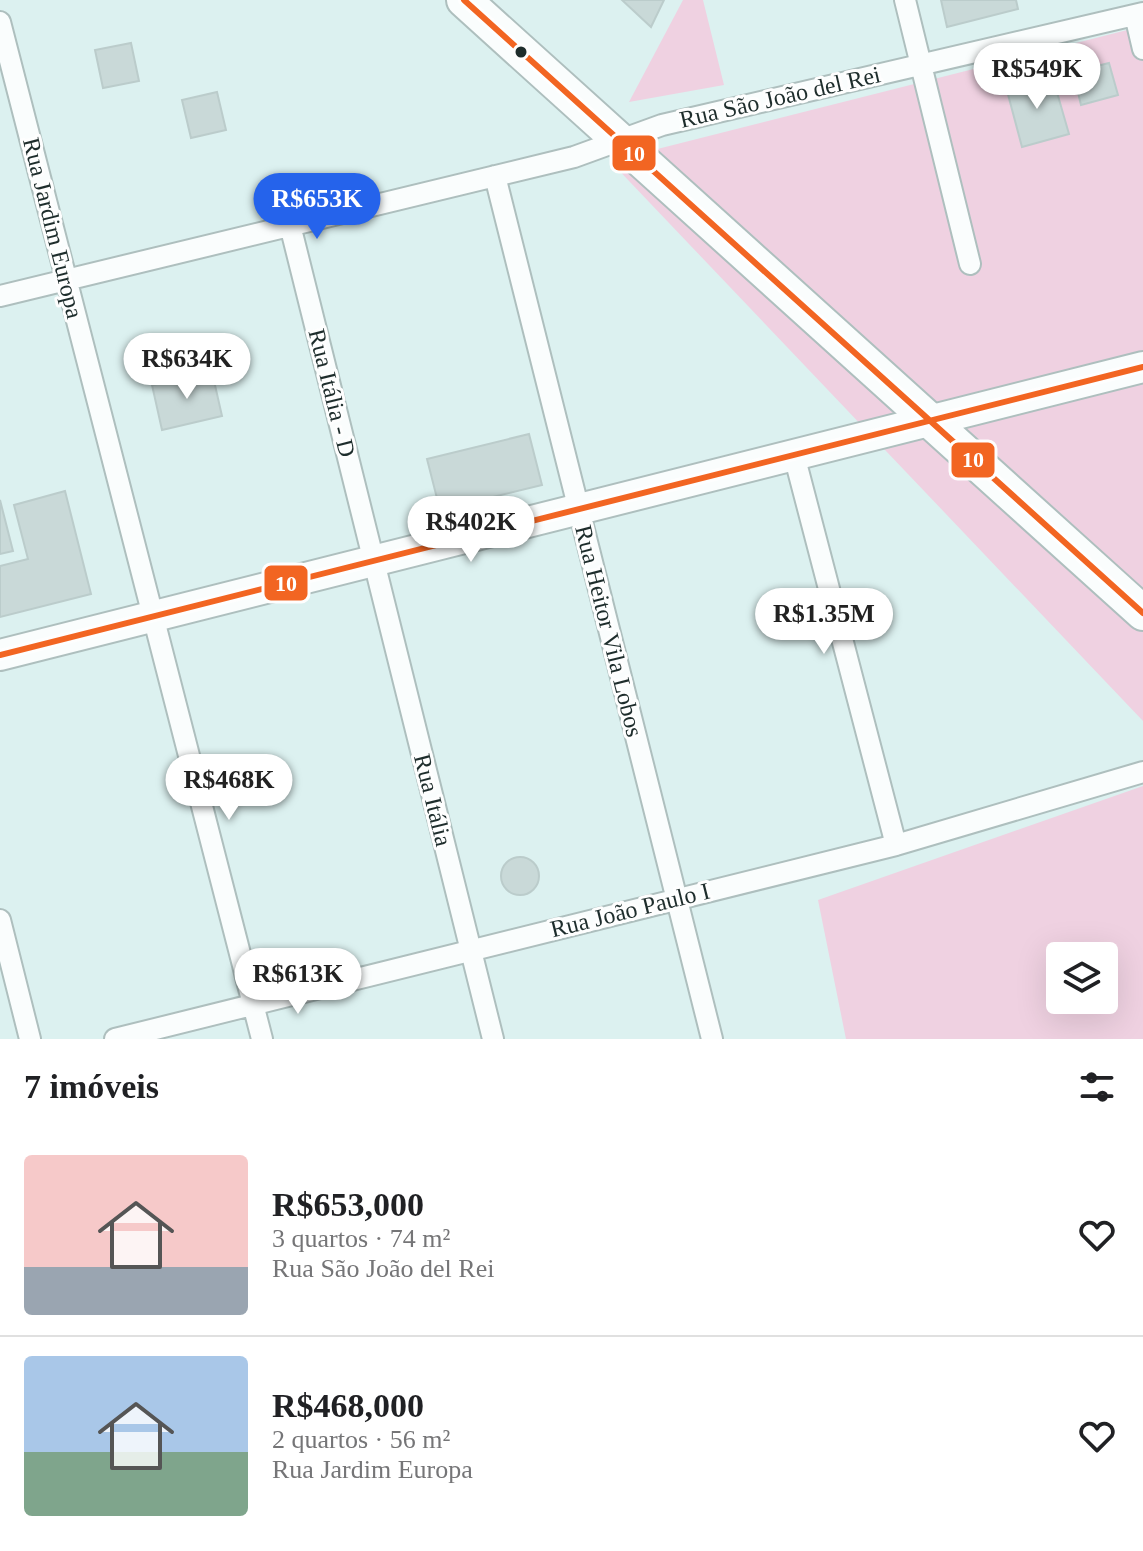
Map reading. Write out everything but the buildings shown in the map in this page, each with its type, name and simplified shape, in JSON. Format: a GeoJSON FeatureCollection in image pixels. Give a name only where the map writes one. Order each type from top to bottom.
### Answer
{"type":"FeatureCollection","features":[{"type":"Feature","properties":{"kind":"main road"},"geometry":{"type":"LineString","coordinates":[[464,0],[1143,613]]}},
{"type":"Feature","properties":{"kind":"street"},"geometry":{"type":"LineString","coordinates":[[905,0],[970,264]]}},
{"type":"Feature","properties":{"kind":"street","name":"Rua São João del Rei"},"geometry":{"type":"LineString","coordinates":[[0,296],[574,157],[662,125],[1139,14]]}},
{"type":"Feature","properties":{"kind":"street"},"geometry":{"type":"LineString","coordinates":[[1139,14],[1143,49]]}},
{"type":"Feature","properties":{"kind":"street","name":"Rua Jardim Europa"},"geometry":{"type":"LineString","coordinates":[[0,22],[262,1039]]}},
{"type":"Feature","properties":{"kind":"street","name":"Rua Heitor Vila Lobos"},"geometry":{"type":"LineString","coordinates":[[495,176],[712,1039]]}},
{"type":"Feature","properties":{"kind":"street","name":"Rua Itália - D"},"geometry":{"type":"LineString","coordinates":[[290,225],[374,561]]}},
{"type":"Feature","properties":{"kind":"street"},"geometry":{"type":"LineString","coordinates":[[0,655],[1143,367]]}},
{"type":"Feature","properties":{"kind":"street"},"geometry":{"type":"LineString","coordinates":[[794,455],[896,845]]}},
{"type":"Feature","properties":{"kind":"street","name":"Rua Itália"},"geometry":{"type":"LineString","coordinates":[[374,561],[493,1039]]}},
{"type":"Feature","properties":{"kind":"street","name":"Rua João Paulo I"},"geometry":{"type":"LineString","coordinates":[[115,1039],[896,845],[1143,772]]}},
{"type":"Feature","properties":{"kind":"street"},"geometry":{"type":"LineString","coordinates":[[0,920],[30,1039]]}},
{"type":"Feature","properties":{"kind":"shaded area"},"geometry":{"type":"Polygon","coordinates":[[[683,0],[703,0],[724,85],[629,102],[683,0]]]}},
{"type":"Feature","properties":{"kind":"shaded area"},"geometry":{"type":"Polygon","coordinates":[[[1143,26],[1143,721],[610,161],[1143,26]]]}},
{"type":"Feature","properties":{"kind":"shaded area"},"geometry":{"type":"Polygon","coordinates":[[[1143,786],[1143,1039],[846,1039],[818,900],[1143,786]]]}},
{"type":"Feature","properties":{"kind":"transit line","name":"10"},"geometry":{"type":"LineString","coordinates":[[464,0],[1143,613]]}},
{"type":"Feature","properties":{"kind":"transit line","name":"10"},"geometry":{"type":"LineString","coordinates":[[0,655],[1143,367]]}}]}
